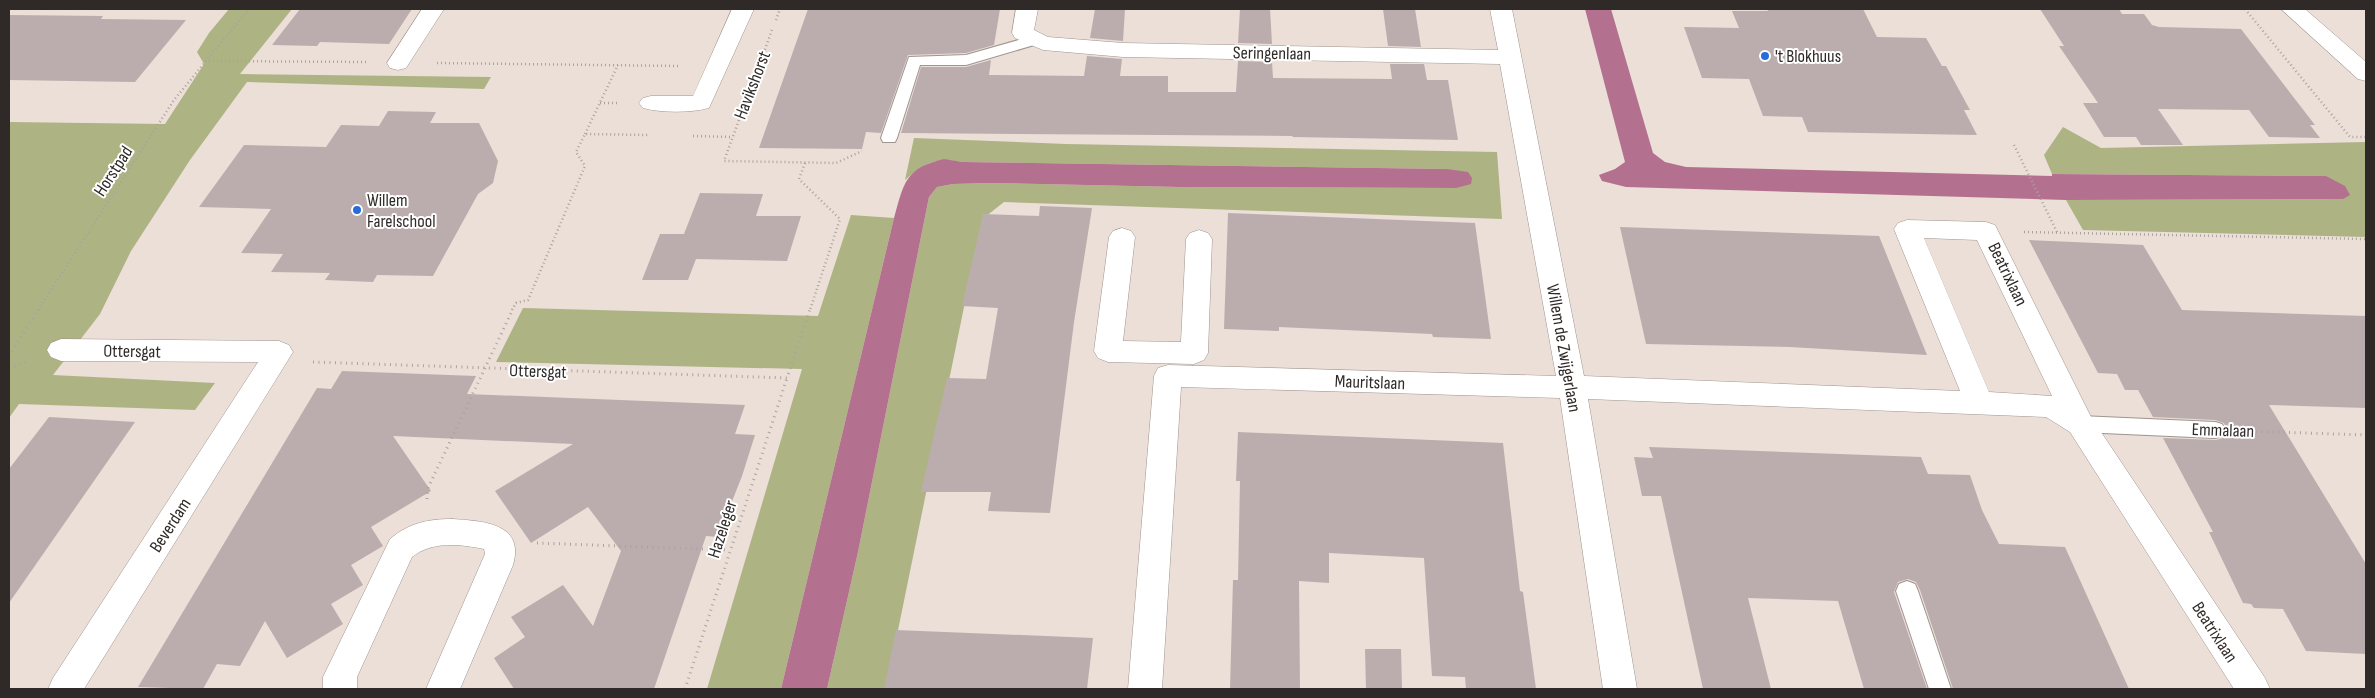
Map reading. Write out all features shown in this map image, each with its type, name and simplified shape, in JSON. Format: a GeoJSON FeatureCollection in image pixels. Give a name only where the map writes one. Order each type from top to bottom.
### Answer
{"type":"FeatureCollection","features":[{"type":"Feature","properties":{"kind":"street"},"geometry":{"type":"LineString","coordinates":[[398,63],[433,9]]}},
{"type":"Feature","properties":{"kind":"street","name":"Havikshorst"},"geometry":{"type":"LineString","coordinates":[[651,103],[701,103],[719,67],[743,9]]}},
{"type":"Feature","properties":{"kind":"street"},"geometry":{"type":"LineString","coordinates":[[1027,9],[1022,34],[1036,40]]}},
{"type":"Feature","properties":{"kind":"street","name":"Willem de Zwijgerlaan"},"geometry":{"type":"LineString","coordinates":[[1501,9],[1572,387],[1620,689]]}},
{"type":"Feature","properties":{"kind":"street"},"geometry":{"type":"LineString","coordinates":[[2292,9],[2366,74]]}},
{"type":"Feature","properties":{"kind":"street","name":"Seringenlaan"},"geometry":{"type":"LineString","coordinates":[[1036,40],[1043,43],[1123,50],[1509,57]]}},
{"type":"Feature","properties":{"kind":"street","name":"Beatrixlaan"},"geometry":{"type":"LineString","coordinates":[[1979,403],[1907,230],[1986,231],[2080,424],[2253,689]]}},
{"type":"Feature","properties":{"kind":"street","name":"Mauritslaan"},"geometry":{"type":"LineString","coordinates":[[1122,237],[1108,351],[1169,365],[1572,387]]}},
{"type":"Feature","properties":{"kind":"street","name":"Mauritslaan"},"geometry":{"type":"LineString","coordinates":[[1169,365],[1194,353],[1199,239]]}},
{"type":"Feature","properties":{"kind":"street","name":"Ottersgat"},"geometry":{"type":"LineString","coordinates":[[62,350],[279,352],[275,360]]}},
{"type":"Feature","properties":{"kind":"street","name":"Beverdam"},"geometry":{"type":"LineString","coordinates":[[65,689],[275,360]]}},
{"type":"Feature","properties":{"kind":"street"},"geometry":{"type":"LineString","coordinates":[[1145,689],[1169,365]]}},
{"type":"Feature","properties":{"kind":"street","name":"Beatrixlaan"},"geometry":{"type":"LineString","coordinates":[[1572,387],[2048,406],[2065,413],[2080,424]]}},
{"type":"Feature","properties":{"kind":"street"},"geometry":{"type":"LineString","coordinates":[[340,689],[340,677],[393,561],[406,544],[424,534],[483,534],[493,537],[499,542],[501,550],[497,565],[443,689]]}},
{"type":"Feature","properties":{"kind":"lane","name":"Seringenlaan"},"geometry":{"type":"LineString","coordinates":[[890,138],[914,60],[966,60],[1036,40]]}},
{"type":"Feature","properties":{"kind":"lane","name":"Emmalaan"},"geometry":{"type":"LineString","coordinates":[[2080,424],[2215,430]]}},
{"type":"Feature","properties":{"kind":"lane"},"geometry":{"type":"LineString","coordinates":[[1907,591],[1940,689]]}},
{"type":"Feature","properties":{"kind":"path","name":"Horstpad"},"geometry":{"type":"LineString","coordinates":[[9,356],[174,100],[249,9]]}},
{"type":"Feature","properties":{"kind":"path","name":"Havikshorst"},"geometry":{"type":"LineString","coordinates":[[780,9],[724,161],[805,163]]}},
{"type":"Feature","properties":{"kind":"path"},"geometry":{"type":"LineString","coordinates":[[2245,9],[2350,137],[2366,137]]}},
{"type":"Feature","properties":{"kind":"path"},"geometry":{"type":"LineString","coordinates":[[205,61],[719,67]]}},
{"type":"Feature","properties":{"kind":"path"},"geometry":{"type":"LineString","coordinates":[[424,534],[428,488],[516,302],[528,300],[586,166],[576,152],[618,66]]}},
{"type":"Feature","properties":{"kind":"path"},"geometry":{"type":"LineString","coordinates":[[585,134],[654,135]]}},
{"type":"Feature","properties":{"kind":"path"},"geometry":{"type":"LineString","coordinates":[[683,136],[732,137]]}},
{"type":"Feature","properties":{"kind":"path"},"geometry":{"type":"LineString","coordinates":[[787,378],[840,219],[799,179],[805,163],[836,163],[890,138]]}},
{"type":"Feature","properties":{"kind":"path"},"geometry":{"type":"LineString","coordinates":[[2014,144],[2057,232]]}},
{"type":"Feature","properties":{"kind":"path"},"geometry":{"type":"LineString","coordinates":[[1986,231],[2366,239]]}},
{"type":"Feature","properties":{"kind":"path","name":"Ottersgat"},"geometry":{"type":"LineString","coordinates":[[275,360],[484,369],[787,378]]}},
{"type":"Feature","properties":{"kind":"path","name":"Hazeleger"},"geometry":{"type":"LineString","coordinates":[[685,689],[787,378]]}},
{"type":"Feature","properties":{"kind":"path","name":"Emmalaan"},"geometry":{"type":"LineString","coordinates":[[2215,430],[2366,435]]}},
{"type":"Feature","properties":{"kind":"path"},"geometry":{"type":"LineString","coordinates":[[499,542],[730,550]]}},
{"type":"Feature","properties":{"kind":"green space"},"geometry":{"type":"Polygon","coordinates":[[[229,9],[292,9],[240,74],[491,77],[484,89],[247,82],[190,160],[131,251],[100,314],[53,375],[215,383],[195,410],[19,404],[9,418],[9,122],[165,124],[204,64],[197,52],[209,33],[229,9]]]}},
{"type":"Feature","properties":{"kind":"green space"},"geometry":{"type":"Polygon","coordinates":[[[2063,127],[2101,148],[2366,142],[2366,237],[2083,230],[2066,200],[2343,199],[2326,176],[2052,174],[2044,155],[2063,127]]]}},
{"type":"Feature","properties":{"kind":"green space"},"geometry":{"type":"Polygon","coordinates":[[[914,138],[1066,144],[1497,152],[1502,219],[1004,202],[985,217],[973,263],[886,689],[827,689],[858,552],[929,197],[937,187],[953,184],[989,183],[1179,187],[1455,188],[1447,169],[963,162],[945,160],[925,165],[905,180],[914,138]]]}},
{"type":"Feature","properties":{"kind":"green space"},"geometry":{"type":"Polygon","coordinates":[[[851,215],[894,218],[781,689],[707,689],[802,369],[496,362],[523,308],[818,316],[851,215]]]}},
{"type":"Feature","properties":{"kind":"shaded area"},"geometry":{"type":"Polygon","coordinates":[[[1585,9],[1611,9],[1653,153],[1665,162],[1686,167],[2052,176],[2052,174],[2326,176],[2345,186],[2350,195],[2343,199],[2066,200],[1626,187],[1602,181],[1599,175],[1615,169],[1625,162],[1585,9]]]}},
{"type":"Feature","properties":{"kind":"shaded area"},"geometry":{"type":"Polygon","coordinates":[[[944,159],[963,162],[1447,169],[1468,172],[1472,178],[1471,184],[1456,188],[1179,187],[989,183],[953,184],[937,187],[929,197],[858,552],[827,689],[781,689],[901,195],[904,186],[914,172],[921,167],[944,159]]]}},
{"type":"Feature","properties":{"kind":"building"},"geometry":{"type":"Polygon","coordinates":[[[300,9],[412,9],[389,44],[320,42],[317,46],[272,45],[300,9]]]}},
{"type":"Feature","properties":{"kind":"building"},"geometry":{"type":"Polygon","coordinates":[[[808,9],[1000,9],[994,45],[966,53],[908,55],[881,133],[866,132],[862,149],[759,148],[808,9]]]}},
{"type":"Feature","properties":{"kind":"building"},"geometry":{"type":"Polygon","coordinates":[[[1095,9],[1125,9],[1123,41],[1090,38],[1095,9]]]}},
{"type":"Feature","properties":{"kind":"building"},"geometry":{"type":"Polygon","coordinates":[[[1240,9],[1270,9],[1272,44],[1238,43],[1240,9]]]}},
{"type":"Feature","properties":{"kind":"building"},"geometry":{"type":"Polygon","coordinates":[[[1383,9],[1415,9],[1421,47],[1388,46],[1383,9]]]}},
{"type":"Feature","properties":{"kind":"building"},"geometry":{"type":"Polygon","coordinates":[[[1767,9],[1863,9],[1877,37],[1926,38],[1942,66],[1946,66],[1970,110],[1964,110],[1977,135],[1808,132],[1802,117],[1763,116],[1749,79],[1702,78],[1684,27],[1739,28],[1732,11],[1768,11],[1767,9]]]}},
{"type":"Feature","properties":{"kind":"building"},"geometry":{"type":"Polygon","coordinates":[[[2040,9],[2119,9],[2122,14],[2144,14],[2152,25],[2159,27],[2241,29],[2315,125],[2310,125],[2320,138],[2269,137],[2249,110],[2158,109],[2183,145],[2141,145],[2136,137],[2104,137],[2083,103],[2098,103],[2059,46],[2064,46],[2040,9]]]}},
{"type":"Feature","properties":{"kind":"building"},"geometry":{"type":"Polygon","coordinates":[[[9,15],[103,16],[101,19],[186,20],[135,82],[9,80],[9,15]]]}},
{"type":"Feature","properties":{"kind":"building"},"geometry":{"type":"Polygon","coordinates":[[[1087,56],[1122,59],[1120,76],[1168,76],[1168,92],[1236,92],[1238,61],[1272,62],[1273,78],[1392,79],[1390,64],[1424,64],[1427,80],[1448,80],[1458,140],[1292,136],[901,133],[921,67],[966,67],[991,60],[989,75],[1084,76],[1087,56]]]}},
{"type":"Feature","properties":{"kind":"building"},"geometry":{"type":"Polygon","coordinates":[[[388,111],[436,112],[430,123],[479,123],[498,161],[493,183],[478,194],[433,276],[377,275],[373,282],[325,280],[330,273],[271,272],[283,254],[241,253],[271,209],[199,207],[244,145],[326,147],[341,125],[379,126],[388,111]]]}},
{"type":"Feature","properties":{"kind":"building"},"geometry":{"type":"Polygon","coordinates":[[[700,193],[763,194],[756,216],[801,216],[787,261],[696,259],[688,280],[642,280],[660,234],[684,234],[700,193]]]}},
{"type":"Feature","properties":{"kind":"building"},"geometry":{"type":"Polygon","coordinates":[[[1040,206],[1092,208],[1074,322],[1050,513],[988,511],[991,492],[921,492],[947,378],[986,379],[998,308],[962,306],[983,214],[1039,216],[1040,206]]]}},
{"type":"Feature","properties":{"kind":"building"},"geometry":{"type":"Polygon","coordinates":[[[1228,213],[1475,223],[1491,339],[1433,337],[1432,334],[1279,327],[1279,331],[1224,329],[1228,213]]]}},
{"type":"Feature","properties":{"kind":"building"},"geometry":{"type":"Polygon","coordinates":[[[1620,227],[1879,236],[1927,355],[1790,347],[1646,344],[1620,227]]]}},
{"type":"Feature","properties":{"kind":"building"},"geometry":{"type":"Polygon","coordinates":[[[2029,240],[2143,245],[2182,310],[2366,316],[2366,408],[2269,405],[2366,564],[2366,654],[2306,651],[2283,609],[2254,608],[2251,604],[2243,603],[2209,532],[2213,532],[2163,438],[2216,440],[2223,438],[2227,431],[2224,423],[2215,420],[2153,417],[2138,390],[2125,390],[2117,374],[2098,373],[2029,240]]]}},
{"type":"Feature","properties":{"kind":"building"},"geometry":{"type":"Polygon","coordinates":[[[342,371],[476,376],[467,394],[745,405],[735,434],[755,435],[742,476],[718,537],[706,536],[654,689],[514,689],[494,658],[525,637],[511,617],[563,585],[593,626],[621,551],[588,507],[531,543],[495,491],[573,444],[393,436],[431,491],[371,527],[383,546],[351,565],[363,585],[331,604],[343,624],[287,658],[265,621],[240,666],[217,664],[203,689],[138,687],[317,388],[331,389],[342,371]]]}},
{"type":"Feature","properties":{"kind":"building"},"geometry":{"type":"Polygon","coordinates":[[[49,417],[135,422],[9,603],[9,469],[49,417]]]}},
{"type":"Feature","properties":{"kind":"building"},"geometry":{"type":"Polygon","coordinates":[[[1238,432],[1503,443],[1520,591],[1523,592],[1536,689],[1466,689],[1465,677],[1432,676],[1424,558],[1329,553],[1329,583],[1299,581],[1300,689],[1230,689],[1233,580],[1238,580],[1240,481],[1236,481],[1238,432]]]}},
{"type":"Feature","properties":{"kind":"building"},"geometry":{"type":"Polygon","coordinates":[[[1649,447],[1921,457],[1928,474],[1970,475],[1982,510],[1999,544],[2065,547],[2129,689],[1953,689],[1920,590],[1916,582],[1908,579],[1898,582],[1894,592],[1927,689],[1864,689],[1838,601],[1748,598],[1771,689],[1703,689],[1661,496],[1642,496],[1634,457],[1653,458],[1649,447]]]}},
{"type":"Feature","properties":{"kind":"building"},"geometry":{"type":"Polygon","coordinates":[[[896,630],[1093,638],[1087,689],[884,689],[896,630]]]}},
{"type":"Feature","properties":{"kind":"building"},"geometry":{"type":"Polygon","coordinates":[[[1365,649],[1401,649],[1402,689],[1366,689],[1365,649]]]}},
{"type":"Feature","properties":{"kind":"place","name":"'t Blokhuus"},"geometry":{"type":"Point","coordinates":[1765,56]}},
{"type":"Feature","properties":{"kind":"place","name":"Willem Farelschool"},"geometry":{"type":"Point","coordinates":[357,210]}}]}
